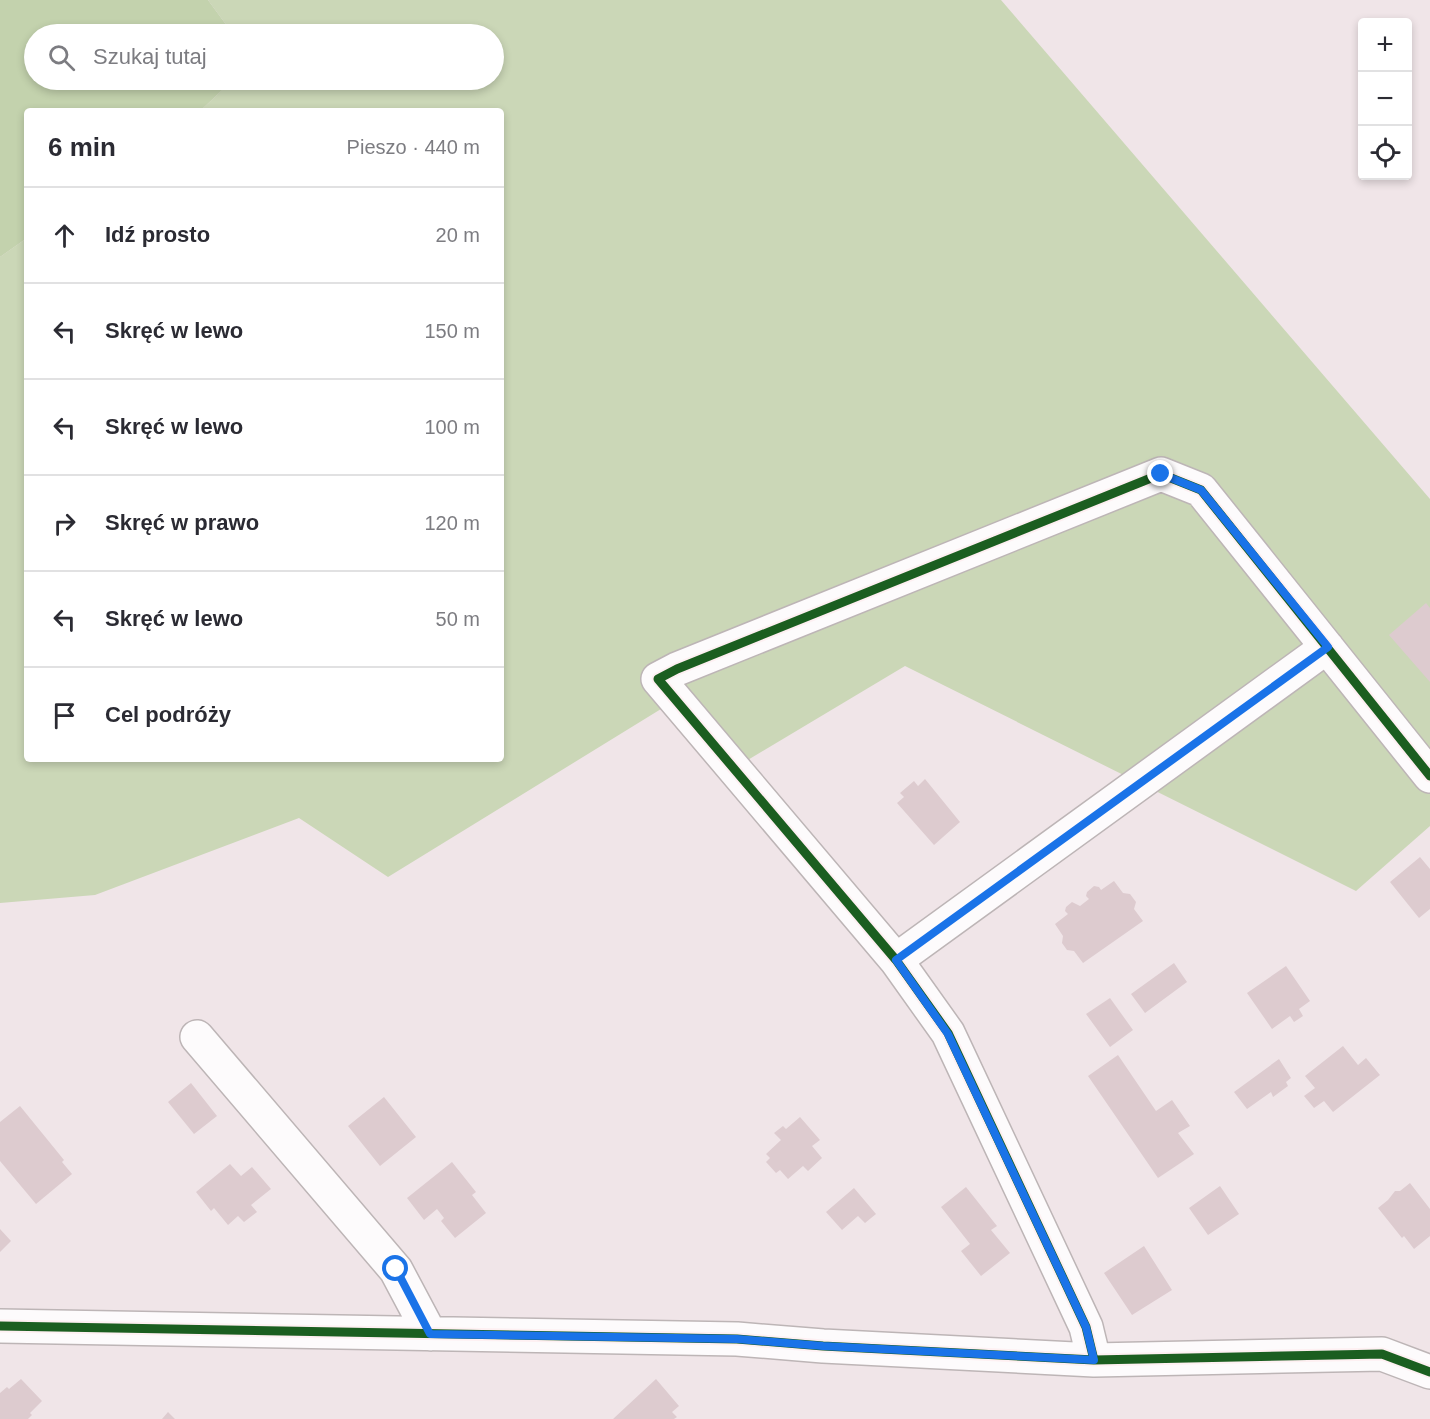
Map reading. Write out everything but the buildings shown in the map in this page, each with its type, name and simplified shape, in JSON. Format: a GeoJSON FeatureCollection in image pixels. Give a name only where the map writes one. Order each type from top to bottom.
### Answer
{"type":"FeatureCollection","features":[{"type":"Feature","properties":{"kind":"street"},"geometry":{"type":"LineString","coordinates":[[1094,1360],[1086,1327],[948,1034],[896,960],[658,679],[677,669],[1161,474],[1201,490],[1430,776]]}},
{"type":"Feature","properties":{"kind":"street"},"geometry":{"type":"LineString","coordinates":[[896,960],[1328,647]]}},
{"type":"Feature","properties":{"kind":"street"},"geometry":{"type":"LineString","coordinates":[[197,1037],[396,1269],[430,1334]]}},
{"type":"Feature","properties":{"kind":"street"},"geometry":{"type":"LineString","coordinates":[[0,1326],[737,1339],[823,1346],[1094,1360],[1382,1354],[1430,1372]]}},
{"type":"Feature","properties":{"kind":"green space"},"geometry":{"type":"Polygon","coordinates":[[[0,0],[208,0],[226,24],[24,24],[24,90],[222,90],[203,108],[24,108],[24,240],[0,257],[0,0]]]}},
{"type":"Feature","properties":{"kind":"green space"},"geometry":{"type":"Polygon","coordinates":[[[208,0],[1001,0],[1430,499],[1430,826],[1356,891],[905,666],[726,773],[661,709],[388,877],[299,818],[95,895],[0,903],[0,257],[24,240],[24,762],[504,762],[504,108],[203,108],[222,90],[504,90],[504,24],[226,24],[208,0]]]}},
{"type":"Feature","properties":{"kind":"cycle path"},"geometry":{"type":"LineString","coordinates":[[1094,1360],[1086,1327],[948,1033],[896,960],[658,679],[677,669],[1161,474],[1201,490],[1430,776]]}},
{"type":"Feature","properties":{"kind":"cycle path"},"geometry":{"type":"LineString","coordinates":[[0,1326],[737,1339],[823,1346],[1094,1360],[1382,1354],[1430,1372]]}},
{"type":"Feature","properties":{"kind":"route"},"geometry":{"type":"LineString","coordinates":[[396,1269],[430,1334],[737,1339],[823,1346],[1094,1360],[1086,1327],[948,1034],[896,960],[1328,647],[1201,490],[1161,474]]}}]}
